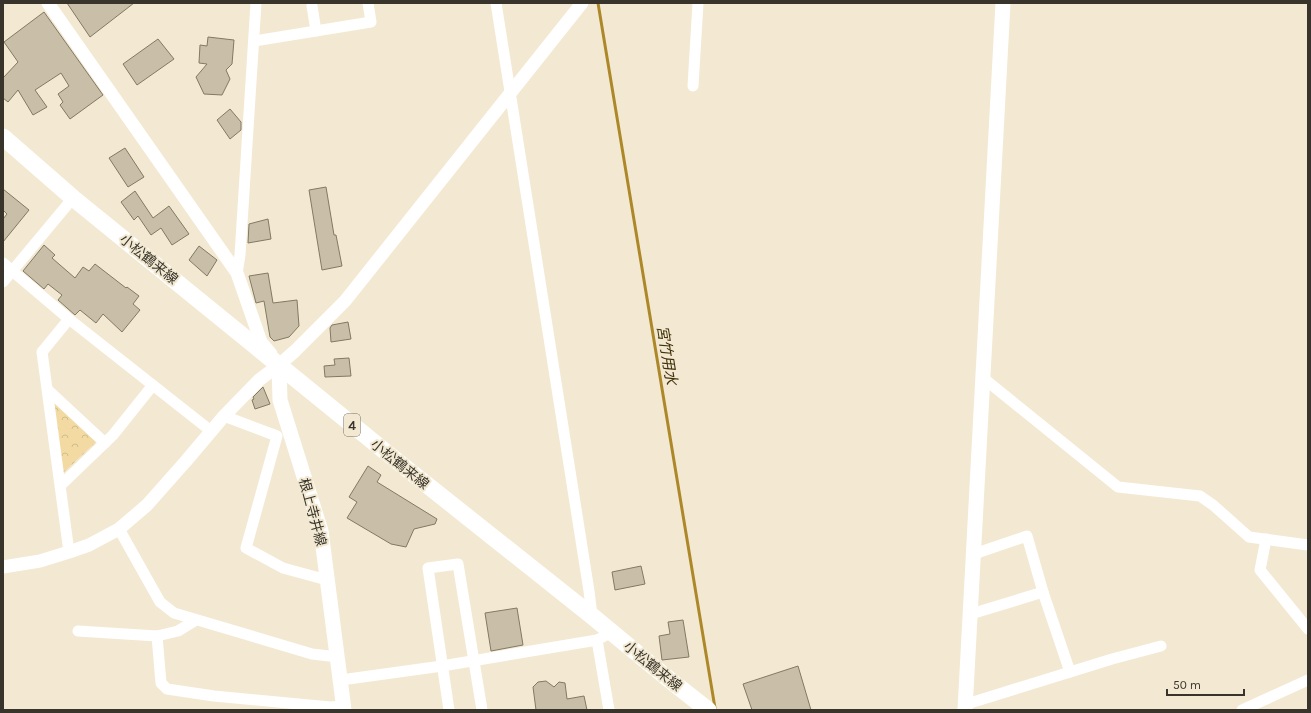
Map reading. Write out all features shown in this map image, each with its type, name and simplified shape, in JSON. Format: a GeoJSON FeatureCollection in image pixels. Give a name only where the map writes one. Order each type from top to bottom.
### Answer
{"type":"FeatureCollection","features":[{"type":"Feature","properties":{"kind":"main road"},"geometry":{"type":"LineString","coordinates":[[965,708],[1003,3]]}},
{"type":"Feature","properties":{"kind":"main road","name":"小松鶴来線"},"geometry":{"type":"LineString","coordinates":[[3,137],[73,198],[706,709]]}},
{"type":"Feature","properties":{"kind":"main road","name":"根上寺井線"},"geometry":{"type":"LineString","coordinates":[[279,365],[280,400],[321,531],[344,708]]}},
{"type":"Feature","properties":{"kind":"street"},"geometry":{"type":"LineString","coordinates":[[48,3],[237,273],[261,342],[279,365]]}},
{"type":"Feature","properties":{"kind":"street"},"geometry":{"type":"LineString","coordinates":[[237,273],[240,256],[256,3]]}},
{"type":"Feature","properties":{"kind":"street"},"geometry":{"type":"LineString","coordinates":[[254,40],[371,22],[368,3]]}},
{"type":"Feature","properties":{"kind":"street"},"geometry":{"type":"LineString","coordinates":[[496,3],[592,616]]}},
{"type":"Feature","properties":{"kind":"street"},"geometry":{"type":"LineString","coordinates":[[3,567],[40,561],[89,545],[119,529],[147,505],[224,416],[259,380],[295,351],[345,301],[582,3]]}},
{"type":"Feature","properties":{"kind":"street"},"geometry":{"type":"LineString","coordinates":[[693,86],[698,3]]}},
{"type":"Feature","properties":{"kind":"street"},"geometry":{"type":"LineString","coordinates":[[312,6],[316,30]]}},
{"type":"Feature","properties":{"kind":"street"},"geometry":{"type":"LineString","coordinates":[[3,282],[73,198]]}},
{"type":"Feature","properties":{"kind":"street"},"geometry":{"type":"LineString","coordinates":[[3,263],[69,319],[211,431]]}},
{"type":"Feature","properties":{"kind":"street"},"geometry":{"type":"LineString","coordinates":[[68,552],[42,352],[69,319]]}},
{"type":"Feature","properties":{"kind":"street"},"geometry":{"type":"LineString","coordinates":[[982,377],[1118,487],[1200,496],[1249,537],[1308,545]]}},
{"type":"Feature","properties":{"kind":"street"},"geometry":{"type":"LineString","coordinates":[[60,485],[113,435],[153,385]]}},
{"type":"Feature","properties":{"kind":"street"},"geometry":{"type":"LineString","coordinates":[[48,390],[105,443]]}},
{"type":"Feature","properties":{"kind":"street"},"geometry":{"type":"LineString","coordinates":[[224,416],[277,436],[246,548],[283,568],[327,580]]}},
{"type":"Feature","properties":{"kind":"street"},"geometry":{"type":"LineString","coordinates":[[119,529],[160,602],[174,613],[312,654],[338,658]]}},
{"type":"Feature","properties":{"kind":"street"},"geometry":{"type":"LineString","coordinates":[[974,554],[1027,536],[1043,592],[1070,672]]}},
{"type":"Feature","properties":{"kind":"street"},"geometry":{"type":"LineString","coordinates":[[1266,539],[1260,570],[1308,629]]}},
{"type":"Feature","properties":{"kind":"street"},"geometry":{"type":"LineString","coordinates":[[449,710],[428,568],[458,564],[482,710]]}},
{"type":"Feature","properties":{"kind":"street"},"geometry":{"type":"LineString","coordinates":[[971,614],[1043,592]]}},
{"type":"Feature","properties":{"kind":"street"},"geometry":{"type":"LineString","coordinates":[[78,631],[158,636],[178,631],[196,620]]}},
{"type":"Feature","properties":{"kind":"street"},"geometry":{"type":"LineString","coordinates":[[341,680],[442,666],[597,640],[612,632]]}},
{"type":"Feature","properties":{"kind":"street"},"geometry":{"type":"LineString","coordinates":[[158,636],[161,683],[167,689],[214,696],[344,708]]}},
{"type":"Feature","properties":{"kind":"street"},"geometry":{"type":"LineString","coordinates":[[597,640],[609,710]]}},
{"type":"Feature","properties":{"kind":"street"},"geometry":{"type":"LineString","coordinates":[[965,708],[970,703],[1112,659],[1161,646]]}},
{"type":"Feature","properties":{"kind":"street"},"geometry":{"type":"LineString","coordinates":[[1242,710],[1308,680]]}},
{"type":"Feature","properties":{"kind":"green space"},"geometry":{"type":"Polygon","coordinates":[[[50,396],[97,441],[61,475],[50,396]]]}},
{"type":"Feature","properties":{"kind":"building"},"geometry":{"type":"Polygon","coordinates":[[[67,3],[134,3],[90,37],[67,3]]]}},
{"type":"Feature","properties":{"kind":"building"},"geometry":{"type":"Polygon","coordinates":[[[44,12],[103,95],[70,119],[60,105],[63,102],[58,94],[69,86],[61,73],[35,90],[47,107],[33,115],[18,90],[8,102],[3,98],[3,78],[18,62],[4,42],[44,12]]]}},
{"type":"Feature","properties":{"kind":"building"},"geometry":{"type":"Polygon","coordinates":[[[208,37],[234,40],[232,64],[226,70],[230,79],[222,95],[204,94],[196,77],[207,64],[199,63],[200,45],[207,46],[208,37]]]}},
{"type":"Feature","properties":{"kind":"building"},"geometry":{"type":"Polygon","coordinates":[[[158,39],[174,59],[137,85],[123,64],[158,39]]]}},
{"type":"Feature","properties":{"kind":"building"},"geometry":{"type":"Polygon","coordinates":[[[230,109],[241,122],[241,130],[230,139],[217,120],[230,109]]]}},
{"type":"Feature","properties":{"kind":"building"},"geometry":{"type":"Polygon","coordinates":[[[125,148],[144,177],[128,187],[109,158],[125,148]]]}},
{"type":"Feature","properties":{"kind":"building"},"geometry":{"type":"Polygon","coordinates":[[[326,187],[334,235],[336,235],[342,266],[322,270],[309,190],[326,187]]]}},
{"type":"Feature","properties":{"kind":"building"},"geometry":{"type":"Polygon","coordinates":[[[3,189],[29,210],[3,242],[3,219],[7,214],[3,210],[3,189]]]}},
{"type":"Feature","properties":{"kind":"building"},"geometry":{"type":"Polygon","coordinates":[[[135,191],[153,218],[169,206],[189,234],[172,245],[161,228],[151,235],[138,216],[134,220],[121,202],[135,191]]]}},
{"type":"Feature","properties":{"kind":"building"},"geometry":{"type":"Polygon","coordinates":[[[268,219],[271,239],[248,243],[249,224],[268,219]]]}},
{"type":"Feature","properties":{"kind":"building"},"geometry":{"type":"Polygon","coordinates":[[[44,245],[55,255],[52,258],[75,278],[83,267],[89,271],[95,264],[139,296],[133,304],[140,310],[122,332],[103,314],[96,323],[80,310],[75,315],[58,300],[62,295],[48,284],[44,289],[23,271],[44,245]]]}},
{"type":"Feature","properties":{"kind":"building"},"geometry":{"type":"Polygon","coordinates":[[[199,246],[217,260],[207,276],[189,260],[199,246]]]}},
{"type":"Feature","properties":{"kind":"building"},"geometry":{"type":"Polygon","coordinates":[[[268,273],[273,303],[297,300],[299,326],[289,337],[274,341],[270,337],[264,301],[256,303],[249,276],[268,273]]]}},
{"type":"Feature","properties":{"kind":"building"},"geometry":{"type":"Polygon","coordinates":[[[348,322],[351,339],[331,342],[330,328],[332,325],[348,322]]]}},
{"type":"Feature","properties":{"kind":"building"},"geometry":{"type":"Polygon","coordinates":[[[349,358],[351,376],[325,377],[324,366],[335,365],[334,359],[349,358]]]}},
{"type":"Feature","properties":{"kind":"building"},"geometry":{"type":"Polygon","coordinates":[[[263,387],[270,404],[255,409],[252,400],[254,399],[253,397],[263,387]]]}},
{"type":"Feature","properties":{"kind":"building"},"geometry":{"type":"Polygon","coordinates":[[[368,466],[381,475],[377,482],[437,519],[435,524],[414,529],[406,547],[391,544],[347,518],[357,502],[349,497],[368,466]]]}},
{"type":"Feature","properties":{"kind":"building"},"geometry":{"type":"Polygon","coordinates":[[[641,566],[645,584],[615,590],[612,572],[641,566]]]}},
{"type":"Feature","properties":{"kind":"building"},"geometry":{"type":"Polygon","coordinates":[[[517,608],[523,645],[491,651],[485,613],[517,608]]]}},
{"type":"Feature","properties":{"kind":"building"},"geometry":{"type":"Polygon","coordinates":[[[683,620],[689,657],[662,660],[659,636],[670,634],[668,622],[683,620]]]}},
{"type":"Feature","properties":{"kind":"building"},"geometry":{"type":"Polygon","coordinates":[[[798,666],[811,710],[752,710],[743,684],[798,666]]]}},
{"type":"Feature","properties":{"kind":"building"},"geometry":{"type":"Polygon","coordinates":[[[546,681],[554,687],[559,682],[565,683],[567,699],[584,696],[587,710],[536,710],[533,687],[538,682],[546,681]]]}},
{"type":"Feature","properties":{"kind":"waterway","name":"宮竹用水"},"geometry":{"type":"LineString","coordinates":[[598,3],[715,708]]}}]}
